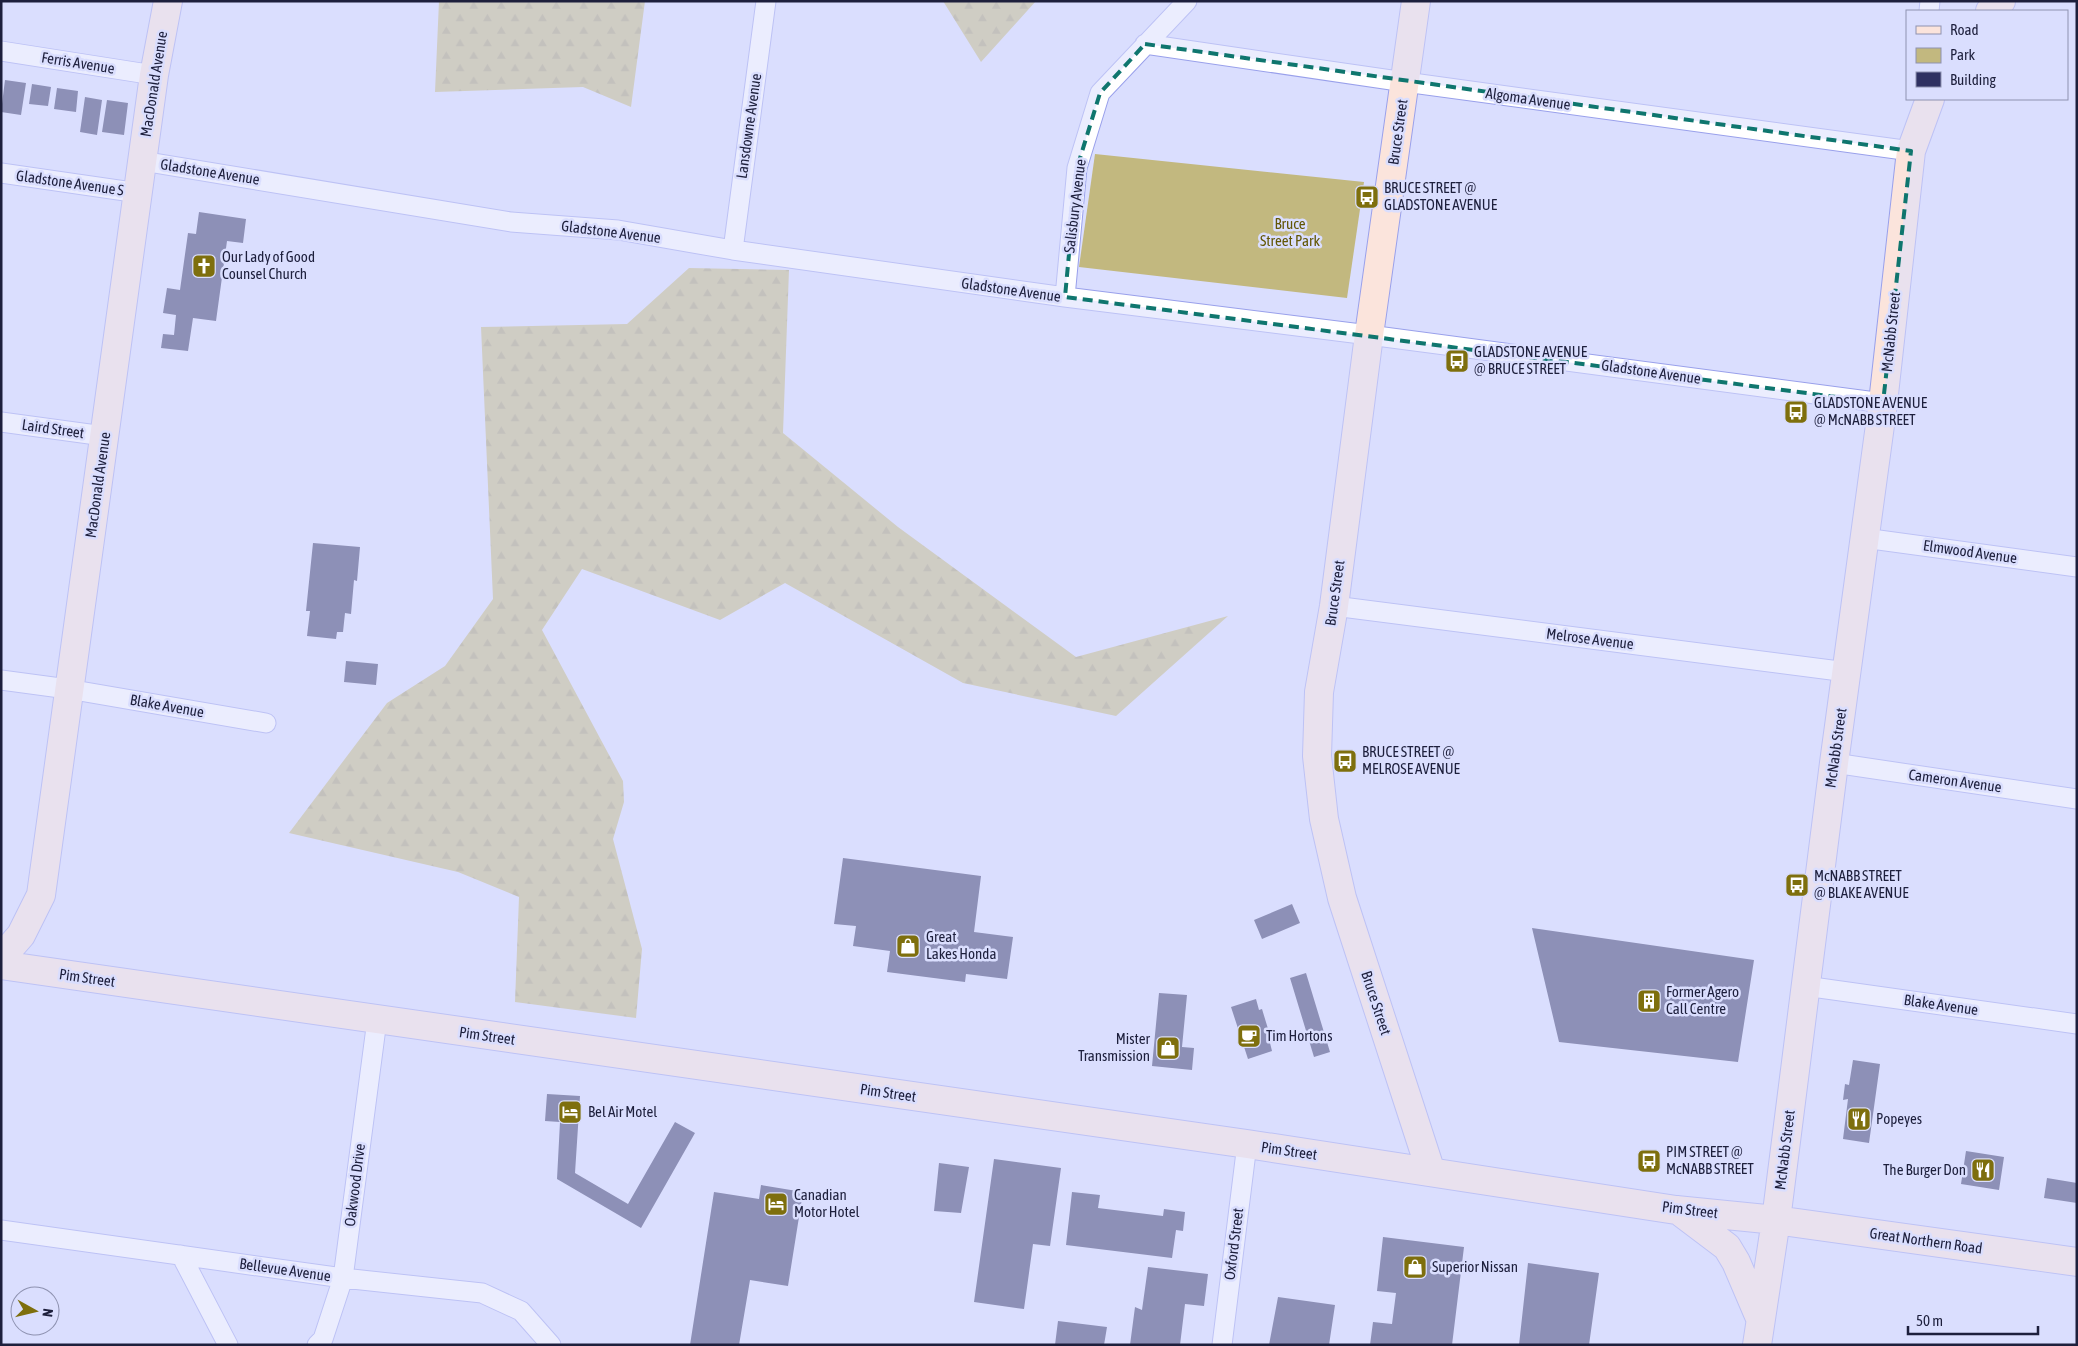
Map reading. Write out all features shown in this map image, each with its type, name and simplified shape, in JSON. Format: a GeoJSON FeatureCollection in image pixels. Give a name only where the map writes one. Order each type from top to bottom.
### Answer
{"type":"FeatureCollection","features":[{"type":"Feature","properties":{"kind":"main road","name":"MacDonald Avenue"},"geometry":{"type":"LineString","coordinates":[[1,958],[21,935],[40,895],[154,75],[168,1]]}},
{"type":"Feature","properties":{"kind":"main road","name":"Bruce Street"},"geometry":{"type":"LineString","coordinates":[[1416,1],[1369,335],[1334,606],[1319,692],[1317,756],[1324,819],[1344,905],[1431,1172]]}},
{"type":"Feature","properties":{"kind":"main road"},"geometry":{"type":"LineString","coordinates":[[1991,10],[2001,1]]}},
{"type":"Feature","properties":{"kind":"main road","name":"McNabb Street"},"geometry":{"type":"LineString","coordinates":[[1759,1332],[1776,1220],[1834,763],[1883,403],[1911,151],[1930,100]]}},
{"type":"Feature","properties":{"kind":"main road","name":"Pim Street"},"geometry":{"type":"LineString","coordinates":[[1,965],[1247,1144],[1676,1210],[1776,1220]]}},
{"type":"Feature","properties":{"kind":"main road"},"geometry":{"type":"LineString","coordinates":[[1676,1210],[1727,1247],[1736,1262],[1759,1332]]}},
{"type":"Feature","properties":{"kind":"main road","name":"Great Northern Road"},"geometry":{"type":"LineString","coordinates":[[1776,1220],[2077,1262]]}},
{"type":"Feature","properties":{"kind":"street","name":"Lansdowne Avenue"},"geometry":{"type":"LineString","coordinates":[[733,250],[766,1]]}},
{"type":"Feature","properties":{"kind":"street","name":"Salisbury Avenue"},"geometry":{"type":"LineString","coordinates":[[1064,297],[1077,168],[1100,93],[1187,1]]}},
{"type":"Feature","properties":{"kind":"street","name":"Algoma Avenue"},"geometry":{"type":"LineString","coordinates":[[1145,44],[1405,82],[1911,151]]}},
{"type":"Feature","properties":{"kind":"street","name":"Ferris Avenue"},"geometry":{"type":"LineString","coordinates":[[1,51],[154,75]]}},
{"type":"Feature","properties":{"kind":"street","name":"McNabb Street"},"geometry":{"type":"LineString","coordinates":[[1911,151],[1917,100]]}},
{"type":"Feature","properties":{"kind":"street","name":"Gladstone Avenue"},"geometry":{"type":"LineString","coordinates":[[142,161],[511,222],[618,230],[733,250],[1064,297],[1883,403]]}},
{"type":"Feature","properties":{"kind":"street","name":"Gladstone Avenue S"},"geometry":{"type":"LineString","coordinates":[[1,173],[138,193]]}},
{"type":"Feature","properties":{"kind":"street","name":"Laird Street"},"geometry":{"type":"LineString","coordinates":[[1,422],[104,436]]}},
{"type":"Feature","properties":{"kind":"street","name":"Elmwood Avenue"},"geometry":{"type":"LineString","coordinates":[[1864,538],[2077,567]]}},
{"type":"Feature","properties":{"kind":"street","name":"Melrose Avenue"},"geometry":{"type":"LineString","coordinates":[[1334,606],[1847,672]]}},
{"type":"Feature","properties":{"kind":"street","name":"Blake Avenue"},"geometry":{"type":"LineString","coordinates":[[1,680],[68,689],[266,723]]}},
{"type":"Feature","properties":{"kind":"street","name":"Cameron Avenue"},"geometry":{"type":"LineString","coordinates":[[1834,763],[2077,799]]}},
{"type":"Feature","properties":{"kind":"street","name":"Blake Avenue"},"geometry":{"type":"LineString","coordinates":[[1805,986],[2077,1024]]}},
{"type":"Feature","properties":{"kind":"street","name":"Oakwood Drive"},"geometry":{"type":"LineString","coordinates":[[318,1345],[323,1340],[343,1278],[377,1020]]}},
{"type":"Feature","properties":{"kind":"street","name":"Oxford Street"},"geometry":{"type":"LineString","coordinates":[[1222,1345],[1247,1144]]}},
{"type":"Feature","properties":{"kind":"street","name":"Bellevue Avenue"},"geometry":{"type":"LineString","coordinates":[[1,1230],[343,1278],[482,1293],[521,1311],[551,1345]]}},
{"type":"Feature","properties":{"kind":"street"},"geometry":{"type":"LineString","coordinates":[[182,1255],[228,1345]]}},
{"type":"Feature","properties":{"kind":"highlighted area"},"geometry":{"type":"Polygon","coordinates":[[[1145,44],[1911,151],[1883,403],[1065,297],[1077,168],[1100,93],[1145,44]]]}},
{"type":"Feature","properties":{"kind":"green space"},"geometry":{"type":"Polygon","coordinates":[[[439,1],[645,1],[631,107],[583,87],[435,92],[439,1]]]}},
{"type":"Feature","properties":{"kind":"green space"},"geometry":{"type":"Polygon","coordinates":[[[943,1],[1036,1],[981,62],[943,1]]]}},
{"type":"Feature","properties":{"kind":"green space","name":"Bruce Street Park"},"geometry":{"type":"Polygon","coordinates":[[[1095,154],[1364,182],[1347,298],[1079,267],[1095,154]]]}},
{"type":"Feature","properties":{"kind":"green space"},"geometry":{"type":"Polygon","coordinates":[[[689,268],[789,270],[783,433],[898,527],[1076,657],[1228,616],[1116,716],[963,683],[785,583],[720,620],[582,569],[542,630],[623,781],[624,802],[613,839],[642,949],[636,1018],[515,1002],[519,897],[458,872],[289,833],[387,703],[445,666],[493,599],[481,327],[627,324],[689,268]]]}},
{"type":"Feature","properties":{"kind":"building"},"geometry":{"type":"Polygon","coordinates":[[[5,80],[26,83],[21,115],[1,112],[5,80]]]}},
{"type":"Feature","properties":{"kind":"building"},"geometry":{"type":"Polygon","coordinates":[[[32,84],[51,87],[48,106],[29,104],[32,84]]]}},
{"type":"Feature","properties":{"kind":"building"},"geometry":{"type":"Polygon","coordinates":[[[57,88],[78,91],[76,112],[54,109],[57,88]]]}},
{"type":"Feature","properties":{"kind":"building"},"geometry":{"type":"Polygon","coordinates":[[[85,97],[102,100],[97,135],[80,132],[85,97]]]}},
{"type":"Feature","properties":{"kind":"building"},"geometry":{"type":"Polygon","coordinates":[[[107,100],[128,103],[124,135],[102,132],[107,100]]]}},
{"type":"Feature","properties":{"kind":"building","name":"Our Lady of Good Counsel Church"},"geometry":{"type":"Polygon","coordinates":[[[199,212],[246,219],[243,243],[227,241],[216,321],[193,318],[188,351],[161,348],[163,334],[174,335],[176,315],[163,313],[167,288],[180,290],[188,233],[196,234],[199,212]]]}},
{"type":"Feature","properties":{"kind":"building"},"geometry":{"type":"Polygon","coordinates":[[[313,543],[360,547],[357,581],[354,580],[351,614],[345,613],[343,632],[337,632],[336,639],[307,636],[310,611],[306,611],[313,543]]]}},
{"type":"Feature","properties":{"kind":"building"},"geometry":{"type":"Polygon","coordinates":[[[346,661],[378,664],[376,685],[344,682],[346,661]]]}},
{"type":"Feature","properties":{"kind":"building"},"geometry":{"type":"Polygon","coordinates":[[[843,858],[981,876],[974,932],[1013,937],[1007,979],[966,974],[965,982],[887,972],[890,951],[853,946],[856,926],[834,924],[843,858]]]}},
{"type":"Feature","properties":{"kind":"building"},"geometry":{"type":"Polygon","coordinates":[[[1292,904],[1300,923],[1262,939],[1254,920],[1292,904]]]}},
{"type":"Feature","properties":{"kind":"building","name":"Former Agero Call Centre"},"geometry":{"type":"Polygon","coordinates":[[[1532,928],[1754,960],[1738,1062],[1559,1042],[1532,928]]]}},
{"type":"Feature","properties":{"kind":"building"},"geometry":{"type":"Polygon","coordinates":[[[1306,973],[1330,1052],[1314,1057],[1290,978],[1306,973]]]}},
{"type":"Feature","properties":{"kind":"building"},"geometry":{"type":"Polygon","coordinates":[[[1159,993],[1187,995],[1182,1047],[1194,1048],[1192,1070],[1152,1066],[1159,993]]]}},
{"type":"Feature","properties":{"kind":"building"},"geometry":{"type":"Polygon","coordinates":[[[1256,999],[1259,1010],[1262,1009],[1272,1042],[1270,1043],[1272,1051],[1248,1059],[1231,1007],[1256,999]]]}},
{"type":"Feature","properties":{"kind":"building","name":"Popeyes"},"geometry":{"type":"Polygon","coordinates":[[[1853,1060],[1880,1064],[1869,1143],[1843,1139],[1848,1099],[1843,1100],[1845,1084],[1849,1085],[1853,1060]]]}},
{"type":"Feature","properties":{"kind":"building"},"geometry":{"type":"Polygon","coordinates":[[[547,1094],[580,1096],[575,1173],[628,1204],[675,1122],[695,1133],[641,1228],[557,1179],[560,1122],[545,1121],[547,1094]]]}},
{"type":"Feature","properties":{"kind":"building","name":"The Burger Don"},"geometry":{"type":"Polygon","coordinates":[[[1966,1151],[2004,1157],[1999,1190],[1961,1184],[1966,1151]]]}},
{"type":"Feature","properties":{"kind":"building"},"geometry":{"type":"Polygon","coordinates":[[[994,1159],[1061,1168],[1050,1246],[1033,1244],[1024,1309],[974,1302],[994,1159]]]}},
{"type":"Feature","properties":{"kind":"building"},"geometry":{"type":"Polygon","coordinates":[[[939,1163],[969,1167],[961,1213],[934,1211],[939,1163]]]}},
{"type":"Feature","properties":{"kind":"building"},"geometry":{"type":"Polygon","coordinates":[[[2047,1178],[2077,1183],[2077,1203],[2044,1198],[2047,1178]]]}},
{"type":"Feature","properties":{"kind":"building"},"geometry":{"type":"Polygon","coordinates":[[[761,1185],[803,1192],[788,1286],[750,1280],[739,1345],[690,1345],[714,1192],[759,1199],[761,1185]]]}},
{"type":"Feature","properties":{"kind":"building"},"geometry":{"type":"Polygon","coordinates":[[[1072,1192],[1100,1195],[1098,1208],[1163,1216],[1164,1209],[1185,1212],[1183,1231],[1176,1230],[1172,1258],[1066,1245],[1072,1192]]]}},
{"type":"Feature","properties":{"kind":"building"},"geometry":{"type":"Polygon","coordinates":[[[1383,1237],[1464,1247],[1452,1345],[1370,1345],[1373,1322],[1392,1324],[1396,1293],[1377,1291],[1383,1237]]]}},
{"type":"Feature","properties":{"kind":"building"},"geometry":{"type":"Polygon","coordinates":[[[1528,1263],[1599,1273],[1589,1345],[1519,1345],[1528,1263]]]}},
{"type":"Feature","properties":{"kind":"building"},"geometry":{"type":"Polygon","coordinates":[[[1148,1267],[1208,1274],[1204,1306],[1185,1304],[1180,1345],[1130,1345],[1135,1307],[1142,1310],[1148,1267]]]}},
{"type":"Feature","properties":{"kind":"building"},"geometry":{"type":"Polygon","coordinates":[[[1278,1297],[1335,1305],[1329,1345],[1269,1345],[1278,1297]]]}},
{"type":"Feature","properties":{"kind":"building"},"geometry":{"type":"Polygon","coordinates":[[[1058,1321],[1107,1327],[1104,1345],[1055,1345],[1058,1321]]]}},
{"type":"Feature","properties":{"kind":"place","name":"BRUCE STREET @ GLADSTONE AVENUE"},"geometry":{"type":"Point","coordinates":[1367,197]}},
{"type":"Feature","properties":{"kind":"place","name":"Our Lady of Good Counsel Church"},"geometry":{"type":"Point","coordinates":[204,266]}},
{"type":"Feature","properties":{"kind":"place","name":"GLADSTONE AVENUE @ BRUCE STREET"},"geometry":{"type":"Point","coordinates":[1457,361]}},
{"type":"Feature","properties":{"kind":"place","name":"GLADSTONE AVENUE @ McNABB STREET"},"geometry":{"type":"Point","coordinates":[1796,412]}},
{"type":"Feature","properties":{"kind":"place","name":"BRUCE STREET @ MELROSE AVENUE"},"geometry":{"type":"Point","coordinates":[1345,761]}},
{"type":"Feature","properties":{"kind":"place","name":"McNABB STREET @ BLAKE AVENUE"},"geometry":{"type":"Point","coordinates":[1797,885]}},
{"type":"Feature","properties":{"kind":"place","name":"Great Lakes Honda"},"geometry":{"type":"Point","coordinates":[908,946]}},
{"type":"Feature","properties":{"kind":"place","name":"Former Agero Call Centre"},"geometry":{"type":"Point","coordinates":[1649,1001]}},
{"type":"Feature","properties":{"kind":"place","name":"Tim Hortons"},"geometry":{"type":"Point","coordinates":[1249,1036]}},
{"type":"Feature","properties":{"kind":"place","name":"Mister Transmission"},"geometry":{"type":"Point","coordinates":[1168,1048]}},
{"type":"Feature","properties":{"kind":"place","name":"Bel Air Motel"},"geometry":{"type":"Point","coordinates":[570,1112]}},
{"type":"Feature","properties":{"kind":"place","name":"Popeyes"},"geometry":{"type":"Point","coordinates":[1859,1119]}},
{"type":"Feature","properties":{"kind":"place","name":"PIM STREET @ McNABB STREET"},"geometry":{"type":"Point","coordinates":[1649,1161]}},
{"type":"Feature","properties":{"kind":"place","name":"The Burger Don"},"geometry":{"type":"Point","coordinates":[1983,1170]}},
{"type":"Feature","properties":{"kind":"place","name":"Canadian Motor Hotel"},"geometry":{"type":"Point","coordinates":[776,1204]}},
{"type":"Feature","properties":{"kind":"place","name":"Superior Nissan"},"geometry":{"type":"Point","coordinates":[1415,1267]}}]}
